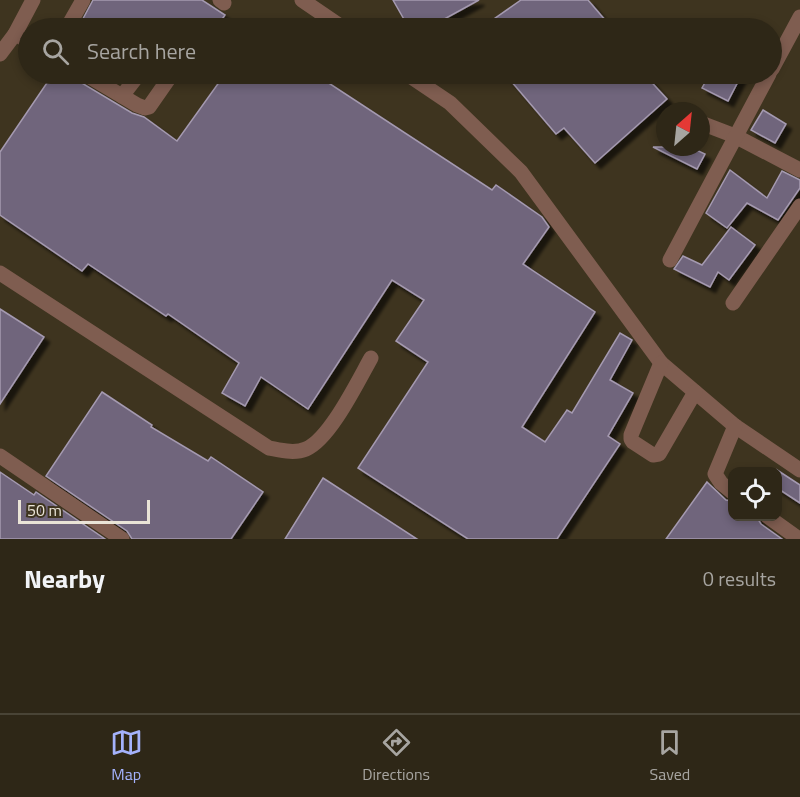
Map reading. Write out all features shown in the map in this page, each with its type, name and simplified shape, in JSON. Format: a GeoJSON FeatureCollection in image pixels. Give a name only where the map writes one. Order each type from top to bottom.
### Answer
{"type":"FeatureCollection","features":[{"type":"Feature","properties":{"kind":"street"},"geometry":{"type":"LineString","coordinates":[[23,18],[33,0]]}},
{"type":"Feature","properties":{"kind":"street"},"geometry":{"type":"LineString","coordinates":[[73,18],[83,0]]}},
{"type":"Feature","properties":{"kind":"street"},"geometry":{"type":"LineString","coordinates":[[302,0],[328,18]]}},
{"type":"Feature","properties":{"kind":"street"},"geometry":{"type":"LineString","coordinates":[[782,49],[800,17]]}},
{"type":"Feature","properties":{"kind":"street"},"geometry":{"type":"LineString","coordinates":[[0,54],[18,28]]}},
{"type":"Feature","properties":{"kind":"street"},"geometry":{"type":"LineString","coordinates":[[102,84],[145,108],[149,107],[165,84]]}},
{"type":"Feature","properties":{"kind":"street"},"geometry":{"type":"LineString","coordinates":[[122,96],[132,84]]}},
{"type":"Feature","properties":{"kind":"street"},"geometry":{"type":"LineString","coordinates":[[422,84],[450,103],[521,172],[662,363],[735,426],[800,470]]}},
{"type":"Feature","properties":{"kind":"street"},"geometry":{"type":"LineString","coordinates":[[670,260],[764,84]]}},
{"type":"Feature","properties":{"kind":"street"},"geometry":{"type":"LineString","coordinates":[[710,126],[735,136],[800,170]]}},
{"type":"Feature","properties":{"kind":"street"},"geometry":{"type":"LineString","coordinates":[[733,303],[800,206]]}},
{"type":"Feature","properties":{"kind":"street"},"geometry":{"type":"LineString","coordinates":[[0,273],[268,448],[293,452],[307,449],[330,428],[371,358]]}},
{"type":"Feature","properties":{"kind":"street"},"geometry":{"type":"LineString","coordinates":[[662,363],[631,435],[633,442],[653,455],[659,454],[696,392]]}},
{"type":"Feature","properties":{"kind":"street"},"geometry":{"type":"LineString","coordinates":[[728,489],[715,474],[735,426]]}},
{"type":"Feature","properties":{"kind":"street"},"geometry":{"type":"LineString","coordinates":[[0,456],[122,539]]}},
{"type":"Feature","properties":{"kind":"street"},"geometry":{"type":"LineString","coordinates":[[774,521],[799,539]]}},
{"type":"Feature","properties":{"kind":"building"},"geometry":{"type":"Polygon","coordinates":[[[93,0],[202,0],[225,15],[223,18],[83,18],[93,0]]]}},
{"type":"Feature","properties":{"kind":"building"},"geometry":{"type":"Polygon","coordinates":[[[393,0],[479,0],[446,18],[403,18],[393,0]]]}},
{"type":"Feature","properties":{"kind":"building"},"geometry":{"type":"Polygon","coordinates":[[[521,0],[588,0],[603,18],[495,18],[521,0]]]}},
{"type":"Feature","properties":{"kind":"building"},"geometry":{"type":"Polygon","coordinates":[[[46,84],[83,84],[132,113],[144,117],[177,141],[218,84],[330,84],[492,190],[496,185],[542,217],[549,227],[523,264],[595,312],[522,427],[545,442],[567,410],[572,413],[620,333],[632,340],[610,380],[633,393],[608,436],[620,444],[557,539],[468,539],[358,468],[428,362],[396,341],[424,300],[392,280],[308,409],[261,377],[245,406],[222,393],[239,363],[168,314],[166,316],[88,264],[82,271],[0,215],[0,152],[46,84]]]}},
{"type":"Feature","properties":{"kind":"building"},"geometry":{"type":"Polygon","coordinates":[[[514,84],[653,84],[667,99],[664,102],[656,102],[656,109],[595,163],[564,128],[556,134],[514,84]]]}},
{"type":"Feature","properties":{"kind":"building"},"geometry":{"type":"Polygon","coordinates":[[[704,84],[737,84],[728,101],[702,88],[704,84]]]}},
{"type":"Feature","properties":{"kind":"building"},"geometry":{"type":"Polygon","coordinates":[[[763,110],[786,124],[775,143],[751,130],[763,110]]]}},
{"type":"Feature","properties":{"kind":"building"},"geometry":{"type":"Polygon","coordinates":[[[671,156],[704,156],[697,169],[671,156]]]}},
{"type":"Feature","properties":{"kind":"building"},"geometry":{"type":"Polygon","coordinates":[[[730,170],[767,198],[782,171],[800,180],[800,188],[778,220],[747,203],[727,228],[706,213],[730,170]]]}},
{"type":"Feature","properties":{"kind":"building"},"geometry":{"type":"Polygon","coordinates":[[[731,227],[755,245],[729,280],[718,272],[710,287],[674,269],[683,256],[702,265],[731,227]]]}},
{"type":"Feature","properties":{"kind":"building"},"geometry":{"type":"Polygon","coordinates":[[[0,309],[44,337],[0,404],[0,309]]]}},
{"type":"Feature","properties":{"kind":"building"},"geometry":{"type":"Polygon","coordinates":[[[102,392],[152,425],[151,427],[208,461],[211,457],[263,492],[231,539],[132,539],[127,531],[46,476],[102,392]]]}},
{"type":"Feature","properties":{"kind":"building"},"geometry":{"type":"Polygon","coordinates":[[[0,472],[34,495],[36,492],[105,539],[0,539],[0,472]]]}},
{"type":"Feature","properties":{"kind":"building"},"geometry":{"type":"Polygon","coordinates":[[[782,473],[800,485],[800,503],[782,491],[782,473]]]}},
{"type":"Feature","properties":{"kind":"building"},"geometry":{"type":"Polygon","coordinates":[[[323,478],[417,539],[285,539],[323,478]]]}},
{"type":"Feature","properties":{"kind":"building"},"geometry":{"type":"Polygon","coordinates":[[[707,482],[728,500],[728,521],[759,521],[782,539],[666,539],[707,482]]]}}]}
